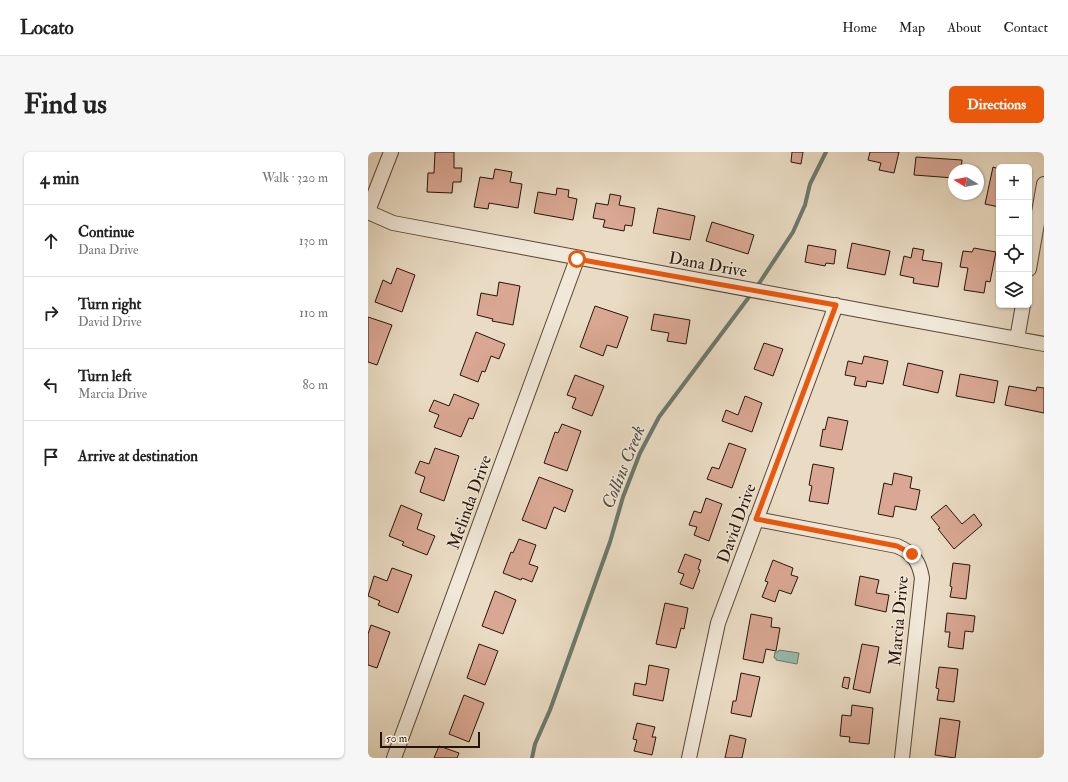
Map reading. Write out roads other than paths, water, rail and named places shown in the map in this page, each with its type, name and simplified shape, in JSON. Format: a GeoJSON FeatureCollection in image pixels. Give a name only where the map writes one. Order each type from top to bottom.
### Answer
{"type":"FeatureCollection","features":[{"type":"Feature","properties":{"kind":"street"},"geometry":{"type":"LineString","coordinates":[[368,211],[391,152]]}},
{"type":"Feature","properties":{"kind":"street"},"geometry":{"type":"LineString","coordinates":[[1032,252],[1044,184]]}},
{"type":"Feature","properties":{"kind":"street","name":"Dana Drive"},"geometry":{"type":"LineString","coordinates":[[368,211],[393,223],[577,259],[1044,344]]}},
{"type":"Feature","properties":{"kind":"street","name":"Melinda Drive"},"geometry":{"type":"LineString","coordinates":[[394,758],[577,259]]}},
{"type":"Feature","properties":{"kind":"street","name":"David Drive"},"geometry":{"type":"LineString","coordinates":[[689,758],[718,623],[836,305]]}},
{"type":"Feature","properties":{"kind":"street"},"geometry":{"type":"LineString","coordinates":[[1017,339],[1022,308]]}},
{"type":"Feature","properties":{"kind":"street","name":"Marcia Drive"},"geometry":{"type":"LineString","coordinates":[[756,519],[897,546],[912,554],[917,561],[922,578],[902,758]]}},
{"type":"Feature","properties":{"kind":"water"},"geometry":{"type":"Polygon","coordinates":[[[779,650],[799,653],[797,664],[776,660],[776,658],[774,658],[775,652],[778,652],[779,650]]]}},
{"type":"Feature","properties":{"kind":"waterway","name":"Collins Creek"},"geometry":{"type":"LineString","coordinates":[[756,288],[793,232],[805,205],[810,184],[826,152]]}},
{"type":"Feature","properties":{"kind":"waterway","name":"Collins Creek"},"geometry":{"type":"LineString","coordinates":[[532,758],[535,744],[550,710],[610,542],[623,497],[640,453],[659,417],[752,293]]}}]}
